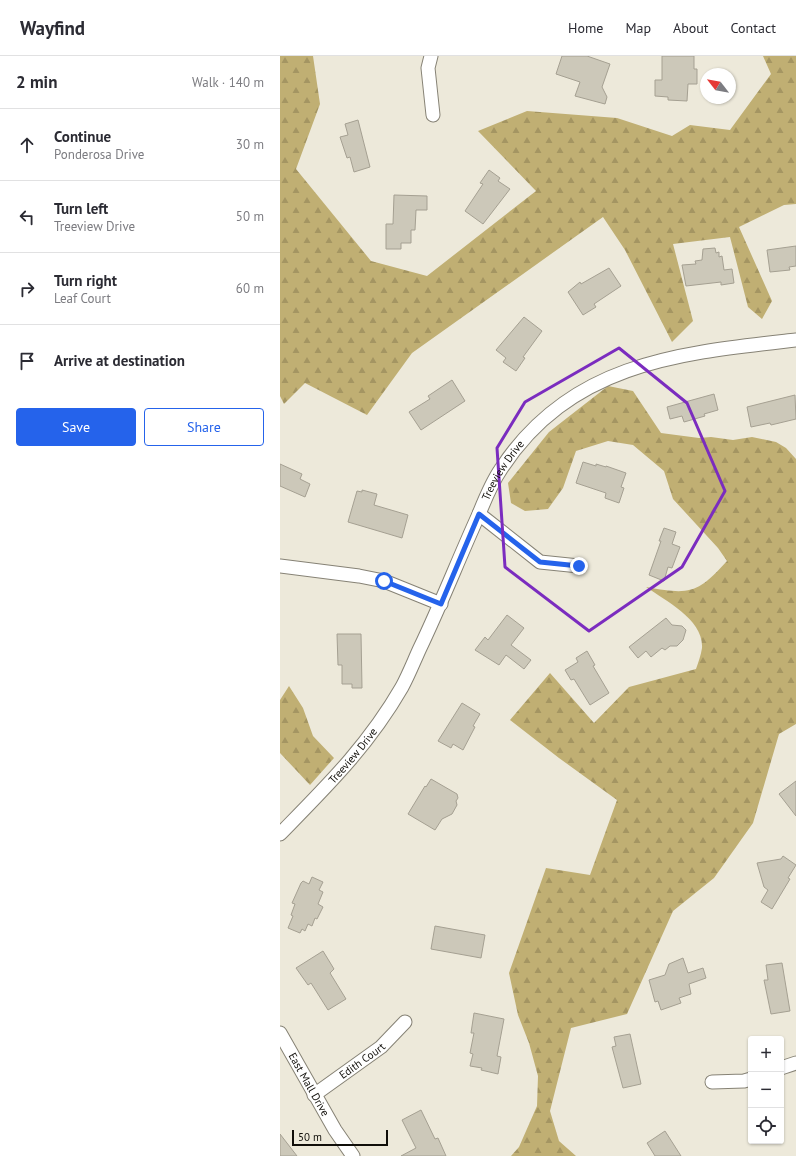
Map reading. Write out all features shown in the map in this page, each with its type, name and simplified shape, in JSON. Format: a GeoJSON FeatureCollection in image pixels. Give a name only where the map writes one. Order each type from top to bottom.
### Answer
{"type":"FeatureCollection","features":[{"type":"Feature","properties":{"kind":"street"},"geometry":{"type":"LineString","coordinates":[[431,56],[428,68],[433,115]]}},
{"type":"Feature","properties":{"kind":"street","name":"Treeview Drive"},"geometry":{"type":"LineString","coordinates":[[280,834],[340,774],[374,732],[403,685],[441,604],[479,514],[501,469],[527,436],[556,408],[591,387],[628,369],[672,357],[713,349],[796,340]]}},
{"type":"Feature","properties":{"kind":"street"},"geometry":{"type":"LineString","coordinates":[[479,514],[540,562],[579,566]]}},
{"type":"Feature","properties":{"kind":"street"},"geometry":{"type":"LineString","coordinates":[[280,566],[316,572],[359,576],[384,581],[441,604]]}},
{"type":"Feature","properties":{"kind":"street","name":"Edith Court"},"geometry":{"type":"LineString","coordinates":[[314,1095],[381,1047],[405,1022]]}},
{"type":"Feature","properties":{"kind":"street","name":"East Mall Drive"},"geometry":{"type":"LineString","coordinates":[[280,1033],[314,1095],[353,1156]]}},
{"type":"Feature","properties":{"kind":"street"},"geometry":{"type":"LineString","coordinates":[[784,1067],[796,1063]]}},
{"type":"Feature","properties":{"kind":"street"},"geometry":{"type":"LineString","coordinates":[[712,1082],[748,1080]]}},
{"type":"Feature","properties":{"kind":"highlighted area"},"geometry":{"type":"Polygon","coordinates":[[[619,348],[687,403],[725,491],[682,567],[589,631],[505,567],[497,448],[525,402],[619,348]]]}},
{"type":"Feature","properties":{"kind":"green space"},"geometry":{"type":"Polygon","coordinates":[[[280,56],[313,56],[320,104],[296,169],[371,261],[427,276],[536,191],[478,131],[527,111],[617,118],[672,136],[690,125],[730,130],[771,74],[763,56],[796,56],[796,204],[784,205],[739,227],[772,301],[762,319],[748,307],[730,237],[673,244],[693,321],[672,342],[625,250],[603,217],[412,353],[367,415],[305,383],[284,404],[280,396],[280,56]]]}},
{"type":"Feature","properties":{"kind":"green space"},"geometry":{"type":"Polygon","coordinates":[[[608,386],[633,391],[661,433],[699,438],[711,437],[733,440],[752,437],[776,442],[786,448],[796,459],[796,724],[779,734],[753,823],[714,878],[673,911],[627,1014],[571,1028],[550,1111],[559,1141],[576,1156],[511,1156],[519,1147],[537,1106],[538,1076],[529,1043],[518,1015],[509,973],[546,868],[590,875],[617,800],[510,720],[550,673],[594,723],[629,687],[696,669],[702,648],[701,638],[697,629],[682,612],[646,587],[673,591],[692,589],[700,586],[708,580],[727,561],[718,548],[673,499],[664,471],[633,445],[608,441],[576,451],[563,488],[548,509],[525,511],[511,503],[508,483],[549,432],[608,386]]]}},
{"type":"Feature","properties":{"kind":"green space"},"geometry":{"type":"Polygon","coordinates":[[[289,686],[303,708],[313,736],[334,758],[310,785],[280,753],[280,700],[289,686]]]}},
{"type":"Feature","properties":{"kind":"building"},"geometry":{"type":"Polygon","coordinates":[[[562,56],[587,56],[610,64],[602,87],[607,97],[605,104],[575,96],[580,82],[556,74],[562,56]]]}},
{"type":"Feature","properties":{"kind":"building"},"geometry":{"type":"Polygon","coordinates":[[[662,56],[694,56],[694,69],[697,69],[697,84],[688,84],[687,101],[668,100],[668,97],[655,96],[655,80],[662,80],[662,56]]]}},
{"type":"Feature","properties":{"kind":"building"},"geometry":{"type":"Polygon","coordinates":[[[358,120],[370,167],[354,172],[350,157],[347,158],[340,137],[348,135],[345,124],[358,120]]]}},
{"type":"Feature","properties":{"kind":"building"},"geometry":{"type":"Polygon","coordinates":[[[489,170],[500,178],[498,181],[510,189],[483,224],[465,211],[483,184],[480,183],[489,170]]]}},
{"type":"Feature","properties":{"kind":"building"},"geometry":{"type":"Polygon","coordinates":[[[394,195],[427,196],[427,210],[416,210],[415,230],[411,230],[411,243],[401,243],[401,249],[386,249],[386,224],[393,224],[394,195]]]}},
{"type":"Feature","properties":{"kind":"building"},"geometry":{"type":"Polygon","coordinates":[[[796,246],[796,266],[789,267],[790,270],[770,272],[767,250],[796,246]]]}},
{"type":"Feature","properties":{"kind":"building"},"geometry":{"type":"Polygon","coordinates":[[[715,248],[716,253],[719,252],[719,257],[722,256],[724,270],[732,269],[734,283],[721,285],[721,282],[686,286],[682,265],[696,264],[695,261],[702,260],[703,249],[715,248]]]}},
{"type":"Feature","properties":{"kind":"building"},"geometry":{"type":"Polygon","coordinates":[[[609,268],[621,286],[594,304],[596,307],[583,315],[568,292],[580,282],[581,284],[609,268]]]}},
{"type":"Feature","properties":{"kind":"building"},"geometry":{"type":"Polygon","coordinates":[[[524,317],[542,331],[523,357],[525,358],[516,371],[503,362],[506,358],[496,350],[524,317]]]}},
{"type":"Feature","properties":{"kind":"building"},"geometry":{"type":"Polygon","coordinates":[[[452,380],[465,401],[421,430],[409,412],[430,399],[428,396],[452,380]]]}},
{"type":"Feature","properties":{"kind":"building"},"geometry":{"type":"Polygon","coordinates":[[[714,394],[718,410],[704,414],[705,416],[684,422],[682,416],[670,419],[667,407],[714,394]]]}},
{"type":"Feature","properties":{"kind":"building"},"geometry":{"type":"Polygon","coordinates":[[[795,395],[796,419],[771,425],[770,423],[751,427],[747,407],[795,395]]]}},
{"type":"Feature","properties":{"kind":"building"},"geometry":{"type":"Polygon","coordinates":[[[583,462],[596,466],[596,464],[606,466],[626,473],[621,487],[624,488],[619,503],[605,498],[606,493],[576,483],[583,462]]]}},
{"type":"Feature","properties":{"kind":"building"},"geometry":{"type":"Polygon","coordinates":[[[280,464],[302,474],[300,479],[310,484],[305,497],[280,486],[280,464]]]}},
{"type":"Feature","properties":{"kind":"building"},"geometry":{"type":"Polygon","coordinates":[[[362,490],[377,494],[374,505],[408,515],[402,538],[348,522],[357,491],[362,492],[362,490]]]}},
{"type":"Feature","properties":{"kind":"building"},"geometry":{"type":"Polygon","coordinates":[[[664,528],[676,532],[672,544],[680,547],[672,568],[668,567],[664,581],[649,575],[664,528]]]}},
{"type":"Feature","properties":{"kind":"building"},"geometry":{"type":"Polygon","coordinates":[[[507,615],[524,628],[511,645],[531,660],[524,669],[506,655],[499,665],[475,650],[485,637],[488,640],[507,615]]]}},
{"type":"Feature","properties":{"kind":"building"},"geometry":{"type":"Polygon","coordinates":[[[666,618],[672,625],[682,626],[686,630],[683,640],[677,646],[670,646],[665,650],[662,648],[651,657],[646,651],[638,658],[629,647],[666,618]]]}},
{"type":"Feature","properties":{"kind":"building"},"geometry":{"type":"Polygon","coordinates":[[[337,634],[361,634],[362,688],[352,688],[352,684],[342,684],[342,665],[338,665],[337,634]]]}},
{"type":"Feature","properties":{"kind":"building"},"geometry":{"type":"Polygon","coordinates":[[[587,651],[595,665],[593,666],[609,693],[590,705],[574,679],[571,680],[565,670],[578,662],[576,658],[587,651]]]}},
{"type":"Feature","properties":{"kind":"building"},"geometry":{"type":"Polygon","coordinates":[[[462,703],[480,714],[473,726],[475,727],[463,750],[453,744],[451,748],[438,741],[462,703]]]}},
{"type":"Feature","properties":{"kind":"building"},"geometry":{"type":"Polygon","coordinates":[[[431,779],[457,794],[458,798],[456,801],[457,805],[452,814],[442,819],[435,830],[408,814],[431,779]]]}},
{"type":"Feature","properties":{"kind":"building"},"geometry":{"type":"Polygon","coordinates":[[[796,781],[796,816],[779,794],[796,781]]]}},
{"type":"Feature","properties":{"kind":"building"},"geometry":{"type":"Polygon","coordinates":[[[783,856],[796,865],[788,878],[790,879],[772,909],[761,902],[768,890],[764,887],[757,863],[781,859],[783,856]]]}},
{"type":"Feature","properties":{"kind":"building"},"geometry":{"type":"Polygon","coordinates":[[[312,877],[323,882],[319,890],[323,892],[318,904],[323,907],[317,919],[315,918],[312,926],[308,924],[305,931],[302,929],[300,933],[288,928],[293,916],[291,915],[295,904],[292,903],[301,883],[303,881],[309,884],[312,877]]]}},
{"type":"Feature","properties":{"kind":"building"},"geometry":{"type":"Polygon","coordinates":[[[435,926],[485,935],[481,958],[431,949],[435,926]]]}},
{"type":"Feature","properties":{"kind":"building"},"geometry":{"type":"Polygon","coordinates":[[[323,951],[334,969],[330,973],[346,999],[328,1010],[311,983],[308,985],[296,968],[323,951]]]}},
{"type":"Feature","properties":{"kind":"building"},"geometry":{"type":"Polygon","coordinates":[[[683,958],[688,973],[703,968],[706,978],[689,984],[691,994],[679,998],[681,1003],[661,1010],[658,1001],[655,1002],[649,980],[665,975],[669,964],[683,958]]]}},
{"type":"Feature","properties":{"kind":"building"},"geometry":{"type":"Polygon","coordinates":[[[782,963],[790,1011],[771,1014],[764,980],[768,980],[766,965],[782,963]]]}},
{"type":"Feature","properties":{"kind":"building"},"geometry":{"type":"Polygon","coordinates":[[[474,1013],[504,1019],[497,1056],[501,1057],[498,1074],[481,1070],[482,1068],[470,1066],[473,1054],[470,1053],[474,1033],[471,1033],[474,1013]]]}},
{"type":"Feature","properties":{"kind":"building"},"geometry":{"type":"Polygon","coordinates":[[[630,1034],[641,1084],[623,1088],[612,1047],[616,1046],[614,1037],[630,1034]]]}},
{"type":"Feature","properties":{"kind":"building"},"geometry":{"type":"Polygon","coordinates":[[[421,1110],[435,1139],[438,1138],[446,1156],[401,1156],[416,1148],[402,1120],[421,1110]]]}},
{"type":"Feature","properties":{"kind":"building"},"geometry":{"type":"Polygon","coordinates":[[[665,1131],[681,1156],[655,1156],[647,1143],[665,1131]]]}},
{"type":"Feature","properties":{"kind":"building"},"geometry":{"type":"Polygon","coordinates":[[[280,1134],[297,1156],[280,1156],[280,1134]]]}},
{"type":"Feature","properties":{"kind":"route"},"geometry":{"type":"LineString","coordinates":[[384,581],[441,604],[479,514],[540,562],[579,566]]}}]}
